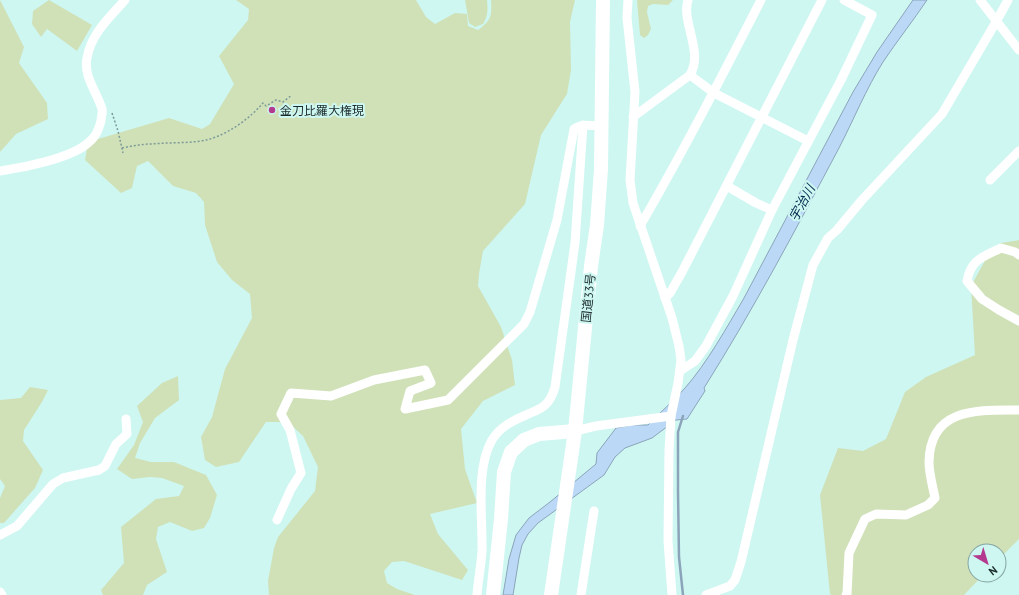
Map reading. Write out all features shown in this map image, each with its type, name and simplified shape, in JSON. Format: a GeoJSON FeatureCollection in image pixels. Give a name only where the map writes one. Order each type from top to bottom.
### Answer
{"type":"FeatureCollection","features":[{"type":"Feature","properties":{"kind":"highway"},"geometry":{"type":"LineString","coordinates":[[595,0],[602,126]]}},
{"type":"Feature","properties":{"kind":"highway","name":"国道33号"},"geometry":{"type":"LineString","coordinates":[[551,595],[575,431],[591,266],[597,225],[601,169],[603,0]]}},
{"type":"Feature","properties":{"kind":"highway"},"geometry":{"type":"LineString","coordinates":[[493,595],[504,472],[511,452],[524,440],[539,434],[575,431]]}},
{"type":"Feature","properties":{"kind":"street"},"geometry":{"type":"LineString","coordinates":[[0,171],[21,168],[73,152],[89,143],[99,130],[103,112],[99,100],[89,81],[86,59],[94,36],[125,0]]}},
{"type":"Feature","properties":{"kind":"street"},"geometry":{"type":"LineString","coordinates":[[628,0],[628,18],[635,92],[630,180],[633,203],[672,318],[679,346],[680,371],[671,416],[669,451],[668,541],[672,595]]}},
{"type":"Feature","properties":{"kind":"street"},"geometry":{"type":"LineString","coordinates":[[633,117],[690,75],[694,69],[693,41],[686,7],[688,0]]}},
{"type":"Feature","properties":{"kind":"street"},"geometry":{"type":"LineString","coordinates":[[640,226],[714,93],[761,0]]}},
{"type":"Feature","properties":{"kind":"street"},"geometry":{"type":"LineString","coordinates":[[665,298],[670,293],[682,272],[822,0]]}},
{"type":"Feature","properties":{"kind":"street"},"geometry":{"type":"LineString","coordinates":[[680,371],[695,361],[706,346],[733,296],[772,210],[841,80],[872,15],[844,0]]}},
{"type":"Feature","properties":{"kind":"street"},"geometry":{"type":"LineString","coordinates":[[980,0],[1019,50]]}},
{"type":"Feature","properties":{"kind":"street"},"geometry":{"type":"LineString","coordinates":[[706,595],[730,586],[735,580],[741,562],[793,340],[813,265],[828,238],[837,230],[862,200],[942,114],[1008,0]]}},
{"type":"Feature","properties":{"kind":"street"},"geometry":{"type":"LineString","coordinates":[[690,75],[714,93],[808,141]]}},
{"type":"Feature","properties":{"kind":"street"},"geometry":{"type":"LineString","coordinates":[[477,595],[482,552],[482,471],[485,456],[492,441],[501,429],[507,424],[546,405],[552,396],[555,387],[575,243],[583,125]]}},
{"type":"Feature","properties":{"kind":"street"},"geometry":{"type":"LineString","coordinates":[[276,520],[291,488],[301,473],[290,430],[281,414],[291,393],[331,396],[374,380],[425,370],[431,383],[410,391],[405,409],[448,400],[524,324],[530,312],[557,220],[572,134],[574,129],[579,126],[602,126]]}},
{"type":"Feature","properties":{"kind":"street"},"geometry":{"type":"LineString","coordinates":[[990,180],[1019,151]]}},
{"type":"Feature","properties":{"kind":"street"},"geometry":{"type":"LineString","coordinates":[[726,186],[772,210]]}},
{"type":"Feature","properties":{"kind":"street"},"geometry":{"type":"LineString","coordinates":[[1019,255],[1015,252],[1001,248],[976,260],[969,271],[967,281],[982,299],[1019,320]]}},
{"type":"Feature","properties":{"kind":"street"},"geometry":{"type":"LineString","coordinates":[[846,595],[849,553],[865,519],[876,514],[906,515],[928,505],[935,498],[929,462],[931,445],[938,428],[953,417],[983,410],[1019,410]]}},
{"type":"Feature","properties":{"kind":"street"},"geometry":{"type":"LineString","coordinates":[[575,431],[596,426],[671,416]]}},
{"type":"Feature","properties":{"kind":"street"},"geometry":{"type":"LineString","coordinates":[[0,535],[17,526],[53,484],[63,478],[99,470],[105,466],[116,444],[127,434],[126,419]]}},
{"type":"Feature","properties":{"kind":"street"},"geometry":{"type":"LineString","coordinates":[[581,595],[594,511]]}},
{"type":"Feature","properties":{"kind":"path"},"geometry":{"type":"LineString","coordinates":[[122,148],[210,139],[228,131],[254,114],[263,103],[266,106],[276,100],[283,102],[292,95]]}},
{"type":"Feature","properties":{"kind":"path"},"geometry":{"type":"LineString","coordinates":[[99,100],[109,107],[114,116],[123,153]]}},
{"type":"Feature","properties":{"kind":"green space"},"geometry":{"type":"Polygon","coordinates":[[[0,0],[24,47],[19,63],[47,103],[48,119],[16,134],[0,152],[0,0]]]}},
{"type":"Feature","properties":{"kind":"green space"},"geometry":{"type":"Polygon","coordinates":[[[49,0],[92,25],[77,51],[47,29],[41,37],[32,24],[33,11],[49,0]]]}},
{"type":"Feature","properties":{"kind":"green space"},"geometry":{"type":"Polygon","coordinates":[[[236,0],[416,0],[426,17],[435,24],[455,13],[467,14],[468,26],[478,30],[490,18],[491,0],[575,0],[570,22],[571,70],[567,94],[541,135],[525,204],[483,251],[479,274],[478,286],[501,327],[512,360],[515,385],[483,401],[461,429],[465,469],[477,503],[430,514],[438,534],[468,570],[462,580],[404,561],[392,562],[384,571],[387,583],[397,589],[415,595],[269,595],[268,581],[274,548],[278,537],[315,491],[318,467],[303,436],[290,424],[266,422],[239,462],[216,467],[205,460],[201,437],[212,417],[225,369],[252,318],[250,294],[232,280],[217,262],[205,225],[204,202],[196,193],[173,186],[148,161],[137,166],[132,188],[121,193],[85,160],[87,148],[98,139],[169,118],[202,129],[210,124],[234,84],[219,56],[248,20],[249,9],[236,0]]]}},
{"type":"Feature","properties":{"kind":"green space"},"geometry":{"type":"Polygon","coordinates":[[[465,0],[487,0],[488,6],[486,18],[483,24],[475,27],[469,23],[465,0]]]}},
{"type":"Feature","properties":{"kind":"green space"},"geometry":{"type":"Polygon","coordinates":[[[637,0],[673,0],[668,5],[653,4],[648,6],[647,12],[651,29],[648,35],[644,38],[640,35],[637,0]]]}},
{"type":"Feature","properties":{"kind":"green space"},"geometry":{"type":"Polygon","coordinates":[[[1019,240],[1019,539],[1007,551],[1007,543],[967,543],[967,583],[975,583],[964,595],[832,595],[830,594],[820,495],[838,448],[863,451],[886,439],[905,392],[926,377],[975,355],[971,286],[988,255],[1001,243],[1019,240]]]}},
{"type":"Feature","properties":{"kind":"green space"},"geometry":{"type":"Polygon","coordinates":[[[178,376],[179,400],[155,418],[140,443],[135,458],[151,462],[174,462],[206,475],[217,495],[210,518],[204,528],[192,531],[170,522],[158,527],[156,539],[167,572],[147,585],[143,595],[103,595],[101,590],[124,563],[121,527],[156,499],[179,496],[184,486],[162,478],[150,477],[132,479],[117,469],[134,445],[143,422],[137,406],[162,383],[178,376]]]}},
{"type":"Feature","properties":{"kind":"green space"},"geometry":{"type":"Polygon","coordinates":[[[30,387],[48,390],[24,430],[23,441],[43,470],[35,488],[4,523],[0,523],[0,498],[5,486],[0,479],[0,400],[21,398],[30,387]]]}},
{"type":"Feature","properties":{"kind":"water","name":"宇治川"},"geometry":{"type":"Polygon","coordinates":[[[913,0],[927,0],[888,54],[877,72],[839,148],[790,239],[740,329],[704,388],[705,391],[687,419],[676,420],[652,438],[625,448],[615,457],[604,475],[538,523],[528,534],[522,545],[513,595],[503,595],[509,559],[516,535],[529,518],[596,464],[597,453],[616,428],[632,425],[648,425],[681,393],[701,367],[744,298],[853,92],[877,52],[913,0]]]}},
{"type":"Feature","properties":{"kind":"waterway"},"geometry":{"type":"LineString","coordinates":[[683,416],[678,432],[679,557],[683,595]]}},
{"type":"Feature","properties":{"kind":"place","name":"金刀比羅大権現"},"geometry":{"type":"Point","coordinates":[272,110]}}]}
